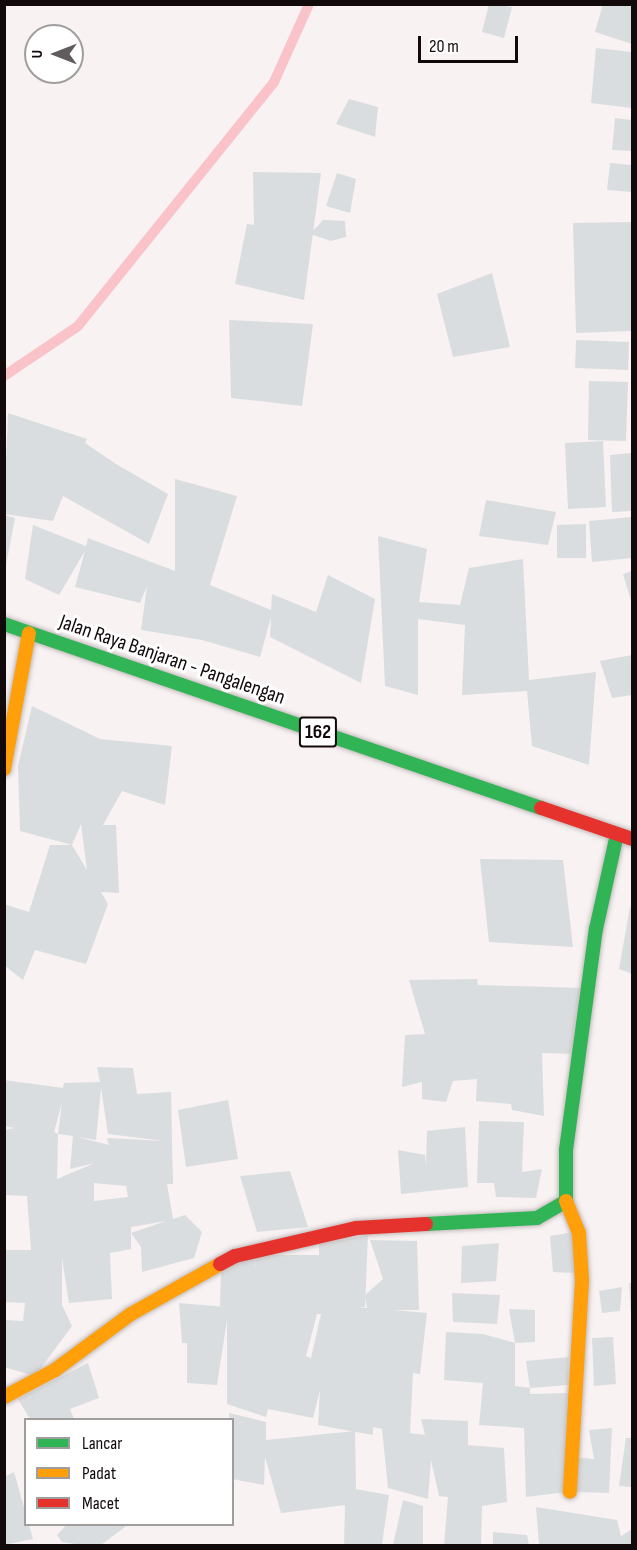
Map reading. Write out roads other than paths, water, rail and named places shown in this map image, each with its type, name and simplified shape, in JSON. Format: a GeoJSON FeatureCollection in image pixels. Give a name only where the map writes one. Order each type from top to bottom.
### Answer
{"type":"FeatureCollection","features":[{"type":"Feature","properties":{"kind":"street","name":"Jalan Raya Banjaran - Pangalengan"},"geometry":{"type":"LineString","coordinates":[[4,624],[633,839]]}},
{"type":"Feature","properties":{"kind":"street"},"geometry":{"type":"LineString","coordinates":[[4,769],[29,633]]}},
{"type":"Feature","properties":{"kind":"street"},"geometry":{"type":"LineString","coordinates":[[570,1492],[582,1281],[579,1233],[566,1201],[574,1081],[596,929],[617,834]]}},
{"type":"Feature","properties":{"kind":"street"},"geometry":{"type":"LineString","coordinates":[[4,1397],[56,1370],[131,1314],[235,1256],[356,1228],[537,1218],[566,1201]]}},
{"type":"Feature","properties":{"kind":"waterway"},"geometry":{"type":"LineString","coordinates":[[4,376],[78,326],[274,82],[309,4]]}}]}
